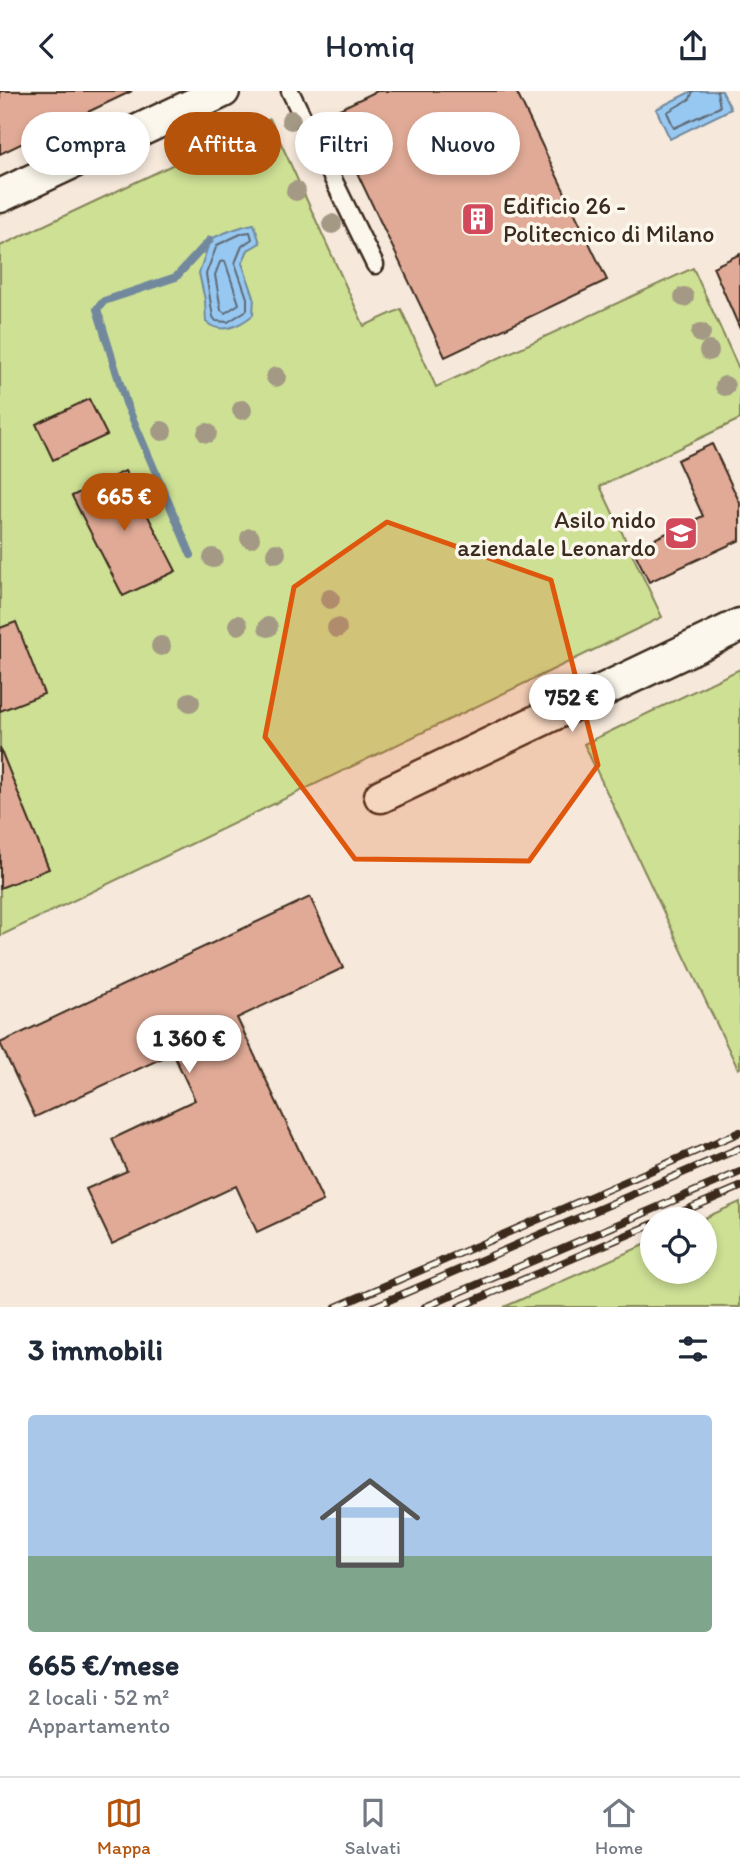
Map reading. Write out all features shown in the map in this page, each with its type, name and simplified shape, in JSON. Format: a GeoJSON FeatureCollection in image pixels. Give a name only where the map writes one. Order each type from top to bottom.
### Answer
{"type":"FeatureCollection","features":[{"type":"Feature","properties":{"kind":"street"},"geometry":{"type":"LineString","coordinates":[[0,197],[223,91]]}},
{"type":"Feature","properties":{"kind":"street"},"geometry":{"type":"LineString","coordinates":[[381,796],[740,625]]}},
{"type":"Feature","properties":{"kind":"lane"},"geometry":{"type":"LineString","coordinates":[[290,91],[375,265]]}},
{"type":"Feature","properties":{"kind":"highlighted area"},"geometry":{"type":"Polygon","coordinates":[[[387,522],[551,580],[598,765],[529,861],[355,859],[265,737],[294,587],[387,522]]]}},
{"type":"Feature","properties":{"kind":"green space"},"geometry":{"type":"Polygon","coordinates":[[[281,143],[364,326],[401,309],[436,387],[693,268],[740,371],[740,419],[600,486],[662,617],[0,936],[0,246],[164,169],[164,175],[281,175],[281,143]]]}},
{"type":"Feature","properties":{"kind":"green space"},"geometry":{"type":"Polygon","coordinates":[[[740,669],[740,1068],[738,1069],[584,744],[740,669]]]}},
{"type":"Feature","properties":{"kind":"green space"},"geometry":{"type":"Polygon","coordinates":[[[740,1202],[740,1307],[504,1307],[640,1247],[640,1284],[717,1284],[717,1212],[740,1202]]]}},
{"type":"Feature","properties":{"kind":"water"},"geometry":{"type":"Polygon","coordinates":[[[692,91],[722,91],[731,109],[670,139],[656,109],[692,91]]]}},
{"type":"Feature","properties":{"kind":"water"},"geometry":{"type":"Polygon","coordinates":[[[254,224],[260,243],[248,250],[242,263],[254,297],[253,315],[230,327],[212,326],[206,322],[205,300],[199,273],[210,240],[254,224]]]}},
{"type":"Feature","properties":{"kind":"building"},"geometry":{"type":"Polygon","coordinates":[[[0,91],[132,91],[88,112],[21,112],[21,144],[0,154],[0,91]]]}},
{"type":"Feature","properties":{"kind":"building","name":"Edificio 26 - Politecnico di Milano"},"geometry":{"type":"Polygon","coordinates":[[[377,91],[516,91],[607,280],[445,357],[358,175],[393,175],[393,112],[333,112],[377,91]]]}},
{"type":"Feature","properties":{"kind":"building"},"geometry":{"type":"Polygon","coordinates":[[[740,254],[740,329],[713,267],[740,254]]]}},
{"type":"Feature","properties":{"kind":"building"},"geometry":{"type":"Polygon","coordinates":[[[89,399],[107,435],[53,460],[36,424],[89,399]]]}},
{"type":"Feature","properties":{"kind":"building"},"geometry":{"type":"Polygon","coordinates":[[[712,444],[740,503],[740,540],[649,582],[633,549],[703,516],[677,460],[712,444]]]}},
{"type":"Feature","properties":{"kind":"building"},"geometry":{"type":"Polygon","coordinates":[[[125,471],[176,571],[123,596],[72,496],[125,471]]]}},
{"type":"Feature","properties":{"kind":"building"},"geometry":{"type":"Polygon","coordinates":[[[16,622],[44,694],[0,711],[0,628],[16,622]]]}},
{"type":"Feature","properties":{"kind":"building"},"geometry":{"type":"Polygon","coordinates":[[[0,748],[49,869],[0,888],[0,748]]]}},
{"type":"Feature","properties":{"kind":"building"},"geometry":{"type":"Polygon","coordinates":[[[310,897],[343,968],[237,1018],[323,1201],[257,1232],[236,1186],[112,1244],[86,1189],[127,1171],[112,1139],[195,1100],[173,1053],[35,1117],[0,1043],[310,897]]]}},
{"type":"Feature","properties":{"kind":"waterway"},"geometry":{"type":"LineString","coordinates":[[191,555],[126,403],[97,309],[104,301],[176,277],[210,240]]}},
{"type":"Feature","properties":{"kind":"railway"},"geometry":{"type":"LineString","coordinates":[[336,1307],[740,1132]]}},
{"type":"Feature","properties":{"kind":"railway"},"geometry":{"type":"LineString","coordinates":[[373,1307],[740,1148]]}},
{"type":"Feature","properties":{"kind":"railway"},"geometry":{"type":"LineString","coordinates":[[425,1307],[740,1172]]}},
{"type":"Feature","properties":{"kind":"railway"},"geometry":{"type":"LineString","coordinates":[[693,1207],[740,1187]]}},
{"type":"Feature","properties":{"kind":"railway"},"geometry":{"type":"LineString","coordinates":[[459,1307],[640,1230]]}},
{"type":"Feature","properties":{"kind":"place","name":"Edificio 26 - Politecnico di Milano"},"geometry":{"type":"Point","coordinates":[478,219]}},
{"type":"Feature","properties":{"kind":"place","name":"Asilo nido aziendale Leonardo"},"geometry":{"type":"Point","coordinates":[681,533]}}]}
